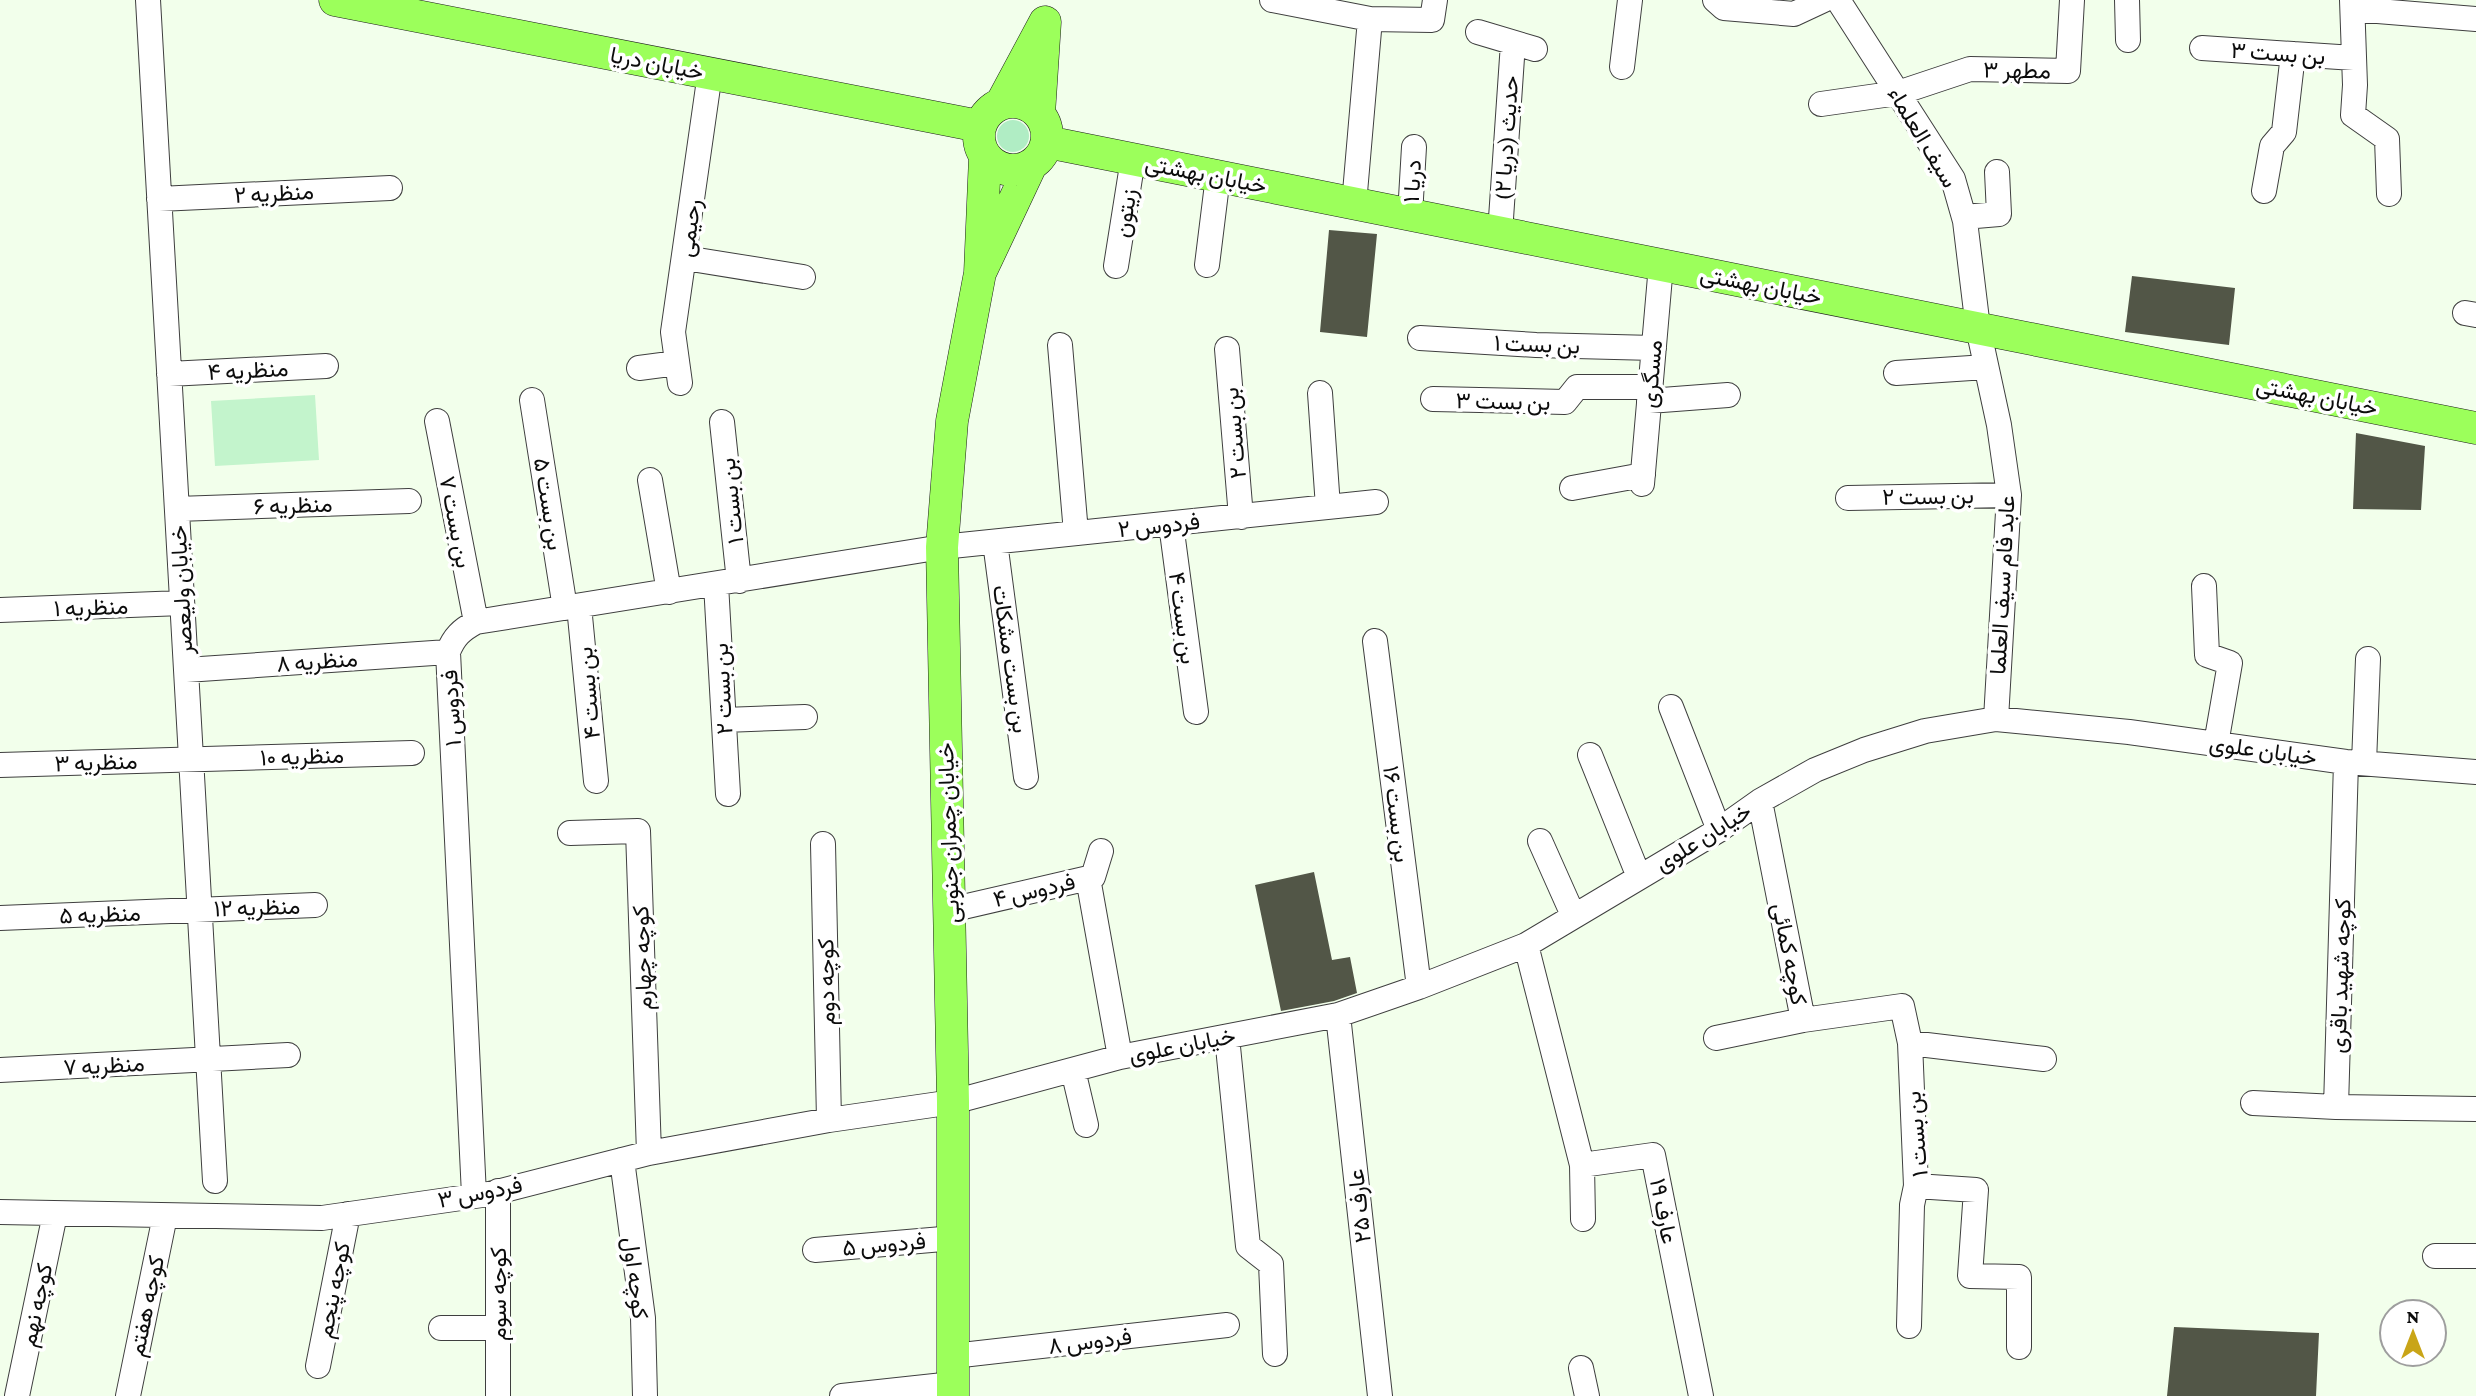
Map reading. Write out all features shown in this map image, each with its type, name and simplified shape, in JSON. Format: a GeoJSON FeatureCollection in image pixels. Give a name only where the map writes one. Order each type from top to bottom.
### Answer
{"type":"FeatureCollection","features":[{"type":"Feature","properties":{"kind":"main road","name":"خیابان دریا"},"geometry":{"type":"LineString","coordinates":[[335,0],[710,73],[990,115]]}},
{"type":"Feature","properties":{"kind":"main road"},"geometry":{"type":"LineString","coordinates":[[1048,11],[1039,140],[1022,170],[1003,170],[985,158],[978,137],[1048,11]]}},
{"type":"Feature","properties":{"kind":"main road"},"geometry":{"type":"LineString","coordinates":[[990,115],[1021,103],[1039,140]]}},
{"type":"Feature","properties":{"kind":"main road","name":"خیابان بهشتی"},"geometry":{"type":"LineString","coordinates":[[1039,140],[2476,428]]}},
{"type":"Feature","properties":{"kind":"main road","name":"خیابان چمران جنوبی"},"geometry":{"type":"LineString","coordinates":[[980,273],[1039,140]]}},
{"type":"Feature","properties":{"kind":"main road","name":"خیابان چمران جنوبی"},"geometry":{"type":"LineString","coordinates":[[953,1379],[953,1102],[942,547],[952,421],[980,273],[985,158]]}},
{"type":"Feature","properties":{"kind":"street","name":"خیابان ولیعصر"},"geometry":{"type":"LineString","coordinates":[[148,0],[215,1181]]}},
{"type":"Feature","properties":{"kind":"street"},"geometry":{"type":"LineString","coordinates":[[1272,0],[1370,19],[1432,20],[1436,0]]}},
{"type":"Feature","properties":{"kind":"street"},"geometry":{"type":"LineString","coordinates":[[1622,67],[1630,0]]}},
{"type":"Feature","properties":{"kind":"street"},"geometry":{"type":"LineString","coordinates":[[1715,0],[1724,8],[1794,14],[1824,0]]}},
{"type":"Feature","properties":{"kind":"street","name":"سیف العلماء"},"geometry":{"type":"LineString","coordinates":[[1838,0],[1953,179],[1964,217],[1978,328]]}},
{"type":"Feature","properties":{"kind":"street","name":"مطهر ۳"},"geometry":{"type":"LineString","coordinates":[[1898,93],[1970,69],[2068,71],[2072,0]]}},
{"type":"Feature","properties":{"kind":"street"},"geometry":{"type":"LineString","coordinates":[[2127,0],[2128,40]]}},
{"type":"Feature","properties":{"kind":"street"},"geometry":{"type":"LineString","coordinates":[[2389,194],[2387,139],[2353,115],[2355,85],[2352,4],[2476,19]]}},
{"type":"Feature","properties":{"kind":"street"},"geometry":{"type":"LineString","coordinates":[[1354,204],[1370,19]]}},
{"type":"Feature","properties":{"kind":"street","name":"حدیث (دریا ۲)"},"geometry":{"type":"LineString","coordinates":[[1478,32],[1524,46],[1500,233]]}},
{"type":"Feature","properties":{"kind":"street","name":"بن بست ۳"},"geometry":{"type":"LineString","coordinates":[[2203,48],[2354,58]]}},
{"type":"Feature","properties":{"kind":"street"},"geometry":{"type":"LineString","coordinates":[[2264,191],[2272,146],[2284,132],[2293,54]]}},
{"type":"Feature","properties":{"kind":"street","name":"رحیمی"},"geometry":{"type":"LineString","coordinates":[[639,368],[678,373],[673,332],[710,73]]}},
{"type":"Feature","properties":{"kind":"street"},"geometry":{"type":"LineString","coordinates":[[1821,104],[1898,93]]}},
{"type":"Feature","properties":{"kind":"street","name":"دریا ۱"},"geometry":{"type":"LineString","coordinates":[[1410,215],[1414,147]]}},
{"type":"Feature","properties":{"kind":"street","name":"زیتون"},"geometry":{"type":"LineString","coordinates":[[1116,266],[1133,159]]}},
{"type":"Feature","properties":{"kind":"street"},"geometry":{"type":"LineString","coordinates":[[1964,217],[1999,214],[1997,172]]}},
{"type":"Feature","properties":{"kind":"street"},"geometry":{"type":"LineString","coordinates":[[1207,265],[1218,176]]}},
{"type":"Feature","properties":{"kind":"street","name":"منظریه ۲"},"geometry":{"type":"LineString","coordinates":[[159,199],[390,188]]}},
{"type":"Feature","properties":{"kind":"street"},"geometry":{"type":"LineString","coordinates":[[685,258],[803,277]]}},
{"type":"Feature","properties":{"kind":"street","name":"مسگری"},"geometry":{"type":"LineString","coordinates":[[1572,488],[1642,480],[1661,265]]}},
{"type":"Feature","properties":{"kind":"street","name":"عابد فام سیف العلما"},"geometry":{"type":"LineString","coordinates":[[1978,328],[1999,425],[2008,495],[1996,719]]}},
{"type":"Feature","properties":{"kind":"street","name":"بن بست ۱"},"geometry":{"type":"LineString","coordinates":[[1420,338],[1654,348]]}},
{"type":"Feature","properties":{"kind":"street"},"geometry":{"type":"LineString","coordinates":[[1060,345],[1076,533]]}},
{"type":"Feature","properties":{"kind":"street","name":"بن بست ۲"},"geometry":{"type":"LineString","coordinates":[[1227,349],[1241,517]]}},
{"type":"Feature","properties":{"kind":"street","name":"منظریه ۴"},"geometry":{"type":"LineString","coordinates":[[169,374],[326,366]]}},
{"type":"Feature","properties":{"kind":"street"},"geometry":{"type":"LineString","coordinates":[[1896,373],[1986,367]]}},
{"type":"Feature","properties":{"kind":"street","name":"بن بست ۳"},"geometry":{"type":"LineString","coordinates":[[1433,399],[1565,402],[1577,387],[1650,394]]}},
{"type":"Feature","properties":{"kind":"street"},"geometry":{"type":"LineString","coordinates":[[1320,393],[1328,507]]}},
{"type":"Feature","properties":{"kind":"street"},"geometry":{"type":"LineString","coordinates":[[1650,394],[1728,395]]}},
{"type":"Feature","properties":{"kind":"street","name":"بن بست ۵"},"geometry":{"type":"LineString","coordinates":[[532,400],[572,607]]}},
{"type":"Feature","properties":{"kind":"street","name":"بن بست ۷"},"geometry":{"type":"LineString","coordinates":[[437,421],[475,622]]}},
{"type":"Feature","properties":{"kind":"street","name":"بن بست ۱"},"geometry":{"type":"LineString","coordinates":[[722,422],[728,582]]}},
{"type":"Feature","properties":{"kind":"street"},"geometry":{"type":"LineString","coordinates":[[650,480],[669,592]]}},
{"type":"Feature","properties":{"kind":"street","name":"بن بست ۲"},"geometry":{"type":"LineString","coordinates":[[1848,498],[2008,495]]}},
{"type":"Feature","properties":{"kind":"street","name":"منظریه ۶"},"geometry":{"type":"LineString","coordinates":[[177,509],[409,501]]}},
{"type":"Feature","properties":{"kind":"street","name":"فردوس ۲"},"geometry":{"type":"LineString","coordinates":[[942,547],[1376,502]]}},
{"type":"Feature","properties":{"kind":"street","name":"بن بست ۴"},"geometry":{"type":"LineString","coordinates":[[1171,524],[1196,712]]}},
{"type":"Feature","properties":{"kind":"street","name":"بن بست مشکات"},"geometry":{"type":"LineString","coordinates":[[995,542],[1026,777]]}},
{"type":"Feature","properties":{"kind":"street"},"geometry":{"type":"LineString","coordinates":[[475,622],[942,547]]}},
{"type":"Feature","properties":{"kind":"street","name":"بن بست ۲"},"geometry":{"type":"LineString","coordinates":[[728,582],[724,720],[728,794]]}},
{"type":"Feature","properties":{"kind":"street"},"geometry":{"type":"LineString","coordinates":[[2204,586],[2207,655],[2230,663],[2216,744]]}},
{"type":"Feature","properties":{"kind":"street","name":"منظریه ۱"},"geometry":{"type":"LineString","coordinates":[[0,610],[182,603]]}},
{"type":"Feature","properties":{"kind":"street","name":"بن بست ۴"},"geometry":{"type":"LineString","coordinates":[[572,607],[596,781]]}},
{"type":"Feature","properties":{"kind":"street","name":"فردوس ۱"},"geometry":{"type":"LineString","coordinates":[[475,622],[464,628],[453,640],[448,652],[486,1193]]}},
{"type":"Feature","properties":{"kind":"street","name":"بن بست ۱۶"},"geometry":{"type":"LineString","coordinates":[[1375,641],[1419,987]]}},
{"type":"Feature","properties":{"kind":"street","name":"منظریه ۸"},"geometry":{"type":"LineString","coordinates":[[186,670],[448,652]]}},
{"type":"Feature","properties":{"kind":"street","name":"کوچه شهید باقری"},"geometry":{"type":"LineString","coordinates":[[2336,1107],[2355,763],[2368,659]]}},
{"type":"Feature","properties":{"kind":"street"},"geometry":{"type":"LineString","coordinates":[[1671,707],[1719,830]]}},
{"type":"Feature","properties":{"kind":"street"},"geometry":{"type":"LineString","coordinates":[[724,720],[805,717]]}},
{"type":"Feature","properties":{"kind":"street","name":"خیابان علوی"},"geometry":{"type":"LineString","coordinates":[[953,1102],[1120,1057],[1338,1015],[1419,987],[1526,945],[1815,770],[1864,750],[1925,731],[1996,719],[2129,732],[2355,763],[2476,772]]}},
{"type":"Feature","properties":{"kind":"street","name":"منظریه ۱۰"},"geometry":{"type":"LineString","coordinates":[[191,760],[412,753]]}},
{"type":"Feature","properties":{"kind":"street"},"geometry":{"type":"LineString","coordinates":[[1590,755],[1639,877]]}},
{"type":"Feature","properties":{"kind":"street","name":"منظریه ۳"},"geometry":{"type":"LineString","coordinates":[[0,765],[191,760]]}},
{"type":"Feature","properties":{"kind":"street","name":"کوچه کمائی"},"geometry":{"type":"LineString","coordinates":[[1716,1038],[1803,1020],[1760,801]]}},
{"type":"Feature","properties":{"kind":"street","name":"کوچه چهارم"},"geometry":{"type":"LineString","coordinates":[[570,833],[638,831],[649,1153]]}},
{"type":"Feature","properties":{"kind":"street"},"geometry":{"type":"LineString","coordinates":[[1540,841],[1573,915]]}},
{"type":"Feature","properties":{"kind":"street","name":"کوچه دوم"},"geometry":{"type":"LineString","coordinates":[[822,844],[829,1120]]}},
{"type":"Feature","properties":{"kind":"street","name":"فردوس ۴"},"geometry":{"type":"LineString","coordinates":[[950,910],[1093,877],[1101,851]]}},
{"type":"Feature","properties":{"kind":"street"},"geometry":{"type":"LineString","coordinates":[[1088,878],[1120,1057]]}},
{"type":"Feature","properties":{"kind":"street","name":"منظریه ۱۲"},"geometry":{"type":"LineString","coordinates":[[200,910],[315,905]]}},
{"type":"Feature","properties":{"kind":"street","name":"منظریه ۵"},"geometry":{"type":"LineString","coordinates":[[0,918],[200,910]]}},
{"type":"Feature","properties":{"kind":"street"},"geometry":{"type":"LineString","coordinates":[[1526,945],[1582,1165],[1583,1219]]}},
{"type":"Feature","properties":{"kind":"street","name":"بن بست ۱"},"geometry":{"type":"LineString","coordinates":[[1803,1020],[1902,1006],[1910,1043],[1916,1186],[1976,1190],[1970,1276],[2019,1277],[2019,1347]]}},
{"type":"Feature","properties":{"kind":"street","name":"عارف ۲۵"},"geometry":{"type":"LineString","coordinates":[[1338,1015],[1380,1396]]}},
{"type":"Feature","properties":{"kind":"street"},"geometry":{"type":"LineString","coordinates":[[1227,1037],[1248,1246],[1270,1264],[1275,1354]]}},
{"type":"Feature","properties":{"kind":"street"},"geometry":{"type":"LineString","coordinates":[[1910,1043],[2044,1059]]}},
{"type":"Feature","properties":{"kind":"street","name":"منظریه ۷"},"geometry":{"type":"LineString","coordinates":[[0,1070],[288,1055]]}},
{"type":"Feature","properties":{"kind":"street"},"geometry":{"type":"LineString","coordinates":[[1073,1070],[1086,1125]]}},
{"type":"Feature","properties":{"kind":"street","name":"فردوس ۳"},"geometry":{"type":"LineString","coordinates":[[0,1212],[322,1219],[486,1193],[649,1153],[829,1120],[953,1102]]}},
{"type":"Feature","properties":{"kind":"street"},"geometry":{"type":"LineString","coordinates":[[2253,1103],[2476,1109]]}},
{"type":"Feature","properties":{"kind":"street","name":"عارف ۱۹"},"geometry":{"type":"LineString","coordinates":[[1582,1165],[1653,1155],[1701,1396]]}},
{"type":"Feature","properties":{"kind":"street","name":"کوچه اول"},"geometry":{"type":"LineString","coordinates":[[622,1160],[643,1318],[645,1396]]}},
{"type":"Feature","properties":{"kind":"street"},"geometry":{"type":"LineString","coordinates":[[1909,1326],[1912,1205],[1916,1186]]}},
{"type":"Feature","properties":{"kind":"street","name":"کوچه سوم"},"geometry":{"type":"LineString","coordinates":[[486,1193],[498,1328],[498,1396]]}},
{"type":"Feature","properties":{"kind":"street","name":"کوچه نهم"},"geometry":{"type":"LineString","coordinates":[[17,1396],[55,1214]]}},
{"type":"Feature","properties":{"kind":"street","name":"کوچه پنجم"},"geometry":{"type":"LineString","coordinates":[[318,1366],[348,1214]]}},
{"type":"Feature","properties":{"kind":"street","name":"کوچه هفتم"},"geometry":{"type":"LineString","coordinates":[[128,1396],[165,1216]]}},
{"type":"Feature","properties":{"kind":"street","name":"فردوس ۵"},"geometry":{"type":"LineString","coordinates":[[815,1250],[954,1238]]}},
{"type":"Feature","properties":{"kind":"street"},"geometry":{"type":"LineString","coordinates":[[2435,1256],[2476,1256]]}},
{"type":"Feature","properties":{"kind":"street","name":"فردوس ۸"},"geometry":{"type":"LineString","coordinates":[[842,1396],[953,1379],[1227,1325]]}},
{"type":"Feature","properties":{"kind":"street"},"geometry":{"type":"LineString","coordinates":[[441,1328],[498,1328]]}},
{"type":"Feature","properties":{"kind":"street"},"geometry":{"type":"LineString","coordinates":[[1581,1368],[1587,1396]]}},
{"type":"Feature","properties":{"kind":"green space"},"geometry":{"type":"Polygon","coordinates":[[[1013,120],[1024,125],[1029,136],[1024,147],[1013,152],[1002,147],[997,136],[1002,125],[1013,120]]]}},
{"type":"Feature","properties":{"kind":"green space"},"geometry":{"type":"Polygon","coordinates":[[[315,395],[319,460],[215,466],[211,401],[315,395]]]}},
{"type":"Feature","properties":{"kind":"building"},"geometry":{"type":"Polygon","coordinates":[[[1329,230],[1377,234],[1367,337],[1320,332],[1329,230]]]}},
{"type":"Feature","properties":{"kind":"building"},"geometry":{"type":"Polygon","coordinates":[[[2132,276],[2235,288],[2229,345],[2125,332],[2132,276]]]}},
{"type":"Feature","properties":{"kind":"building"},"geometry":{"type":"Polygon","coordinates":[[[2356,433],[2425,446],[2421,510],[2353,509],[2356,433]]]}},
{"type":"Feature","properties":{"kind":"building"},"geometry":{"type":"Polygon","coordinates":[[[1314,872],[1332,960],[1350,957],[1357,993],[1334,1001],[1281,1011],[1255,885],[1314,872]]]}},
{"type":"Feature","properties":{"kind":"building"},"geometry":{"type":"Polygon","coordinates":[[[2174,1327],[2319,1333],[2316,1396],[2167,1396],[2174,1327]]]}}]}
